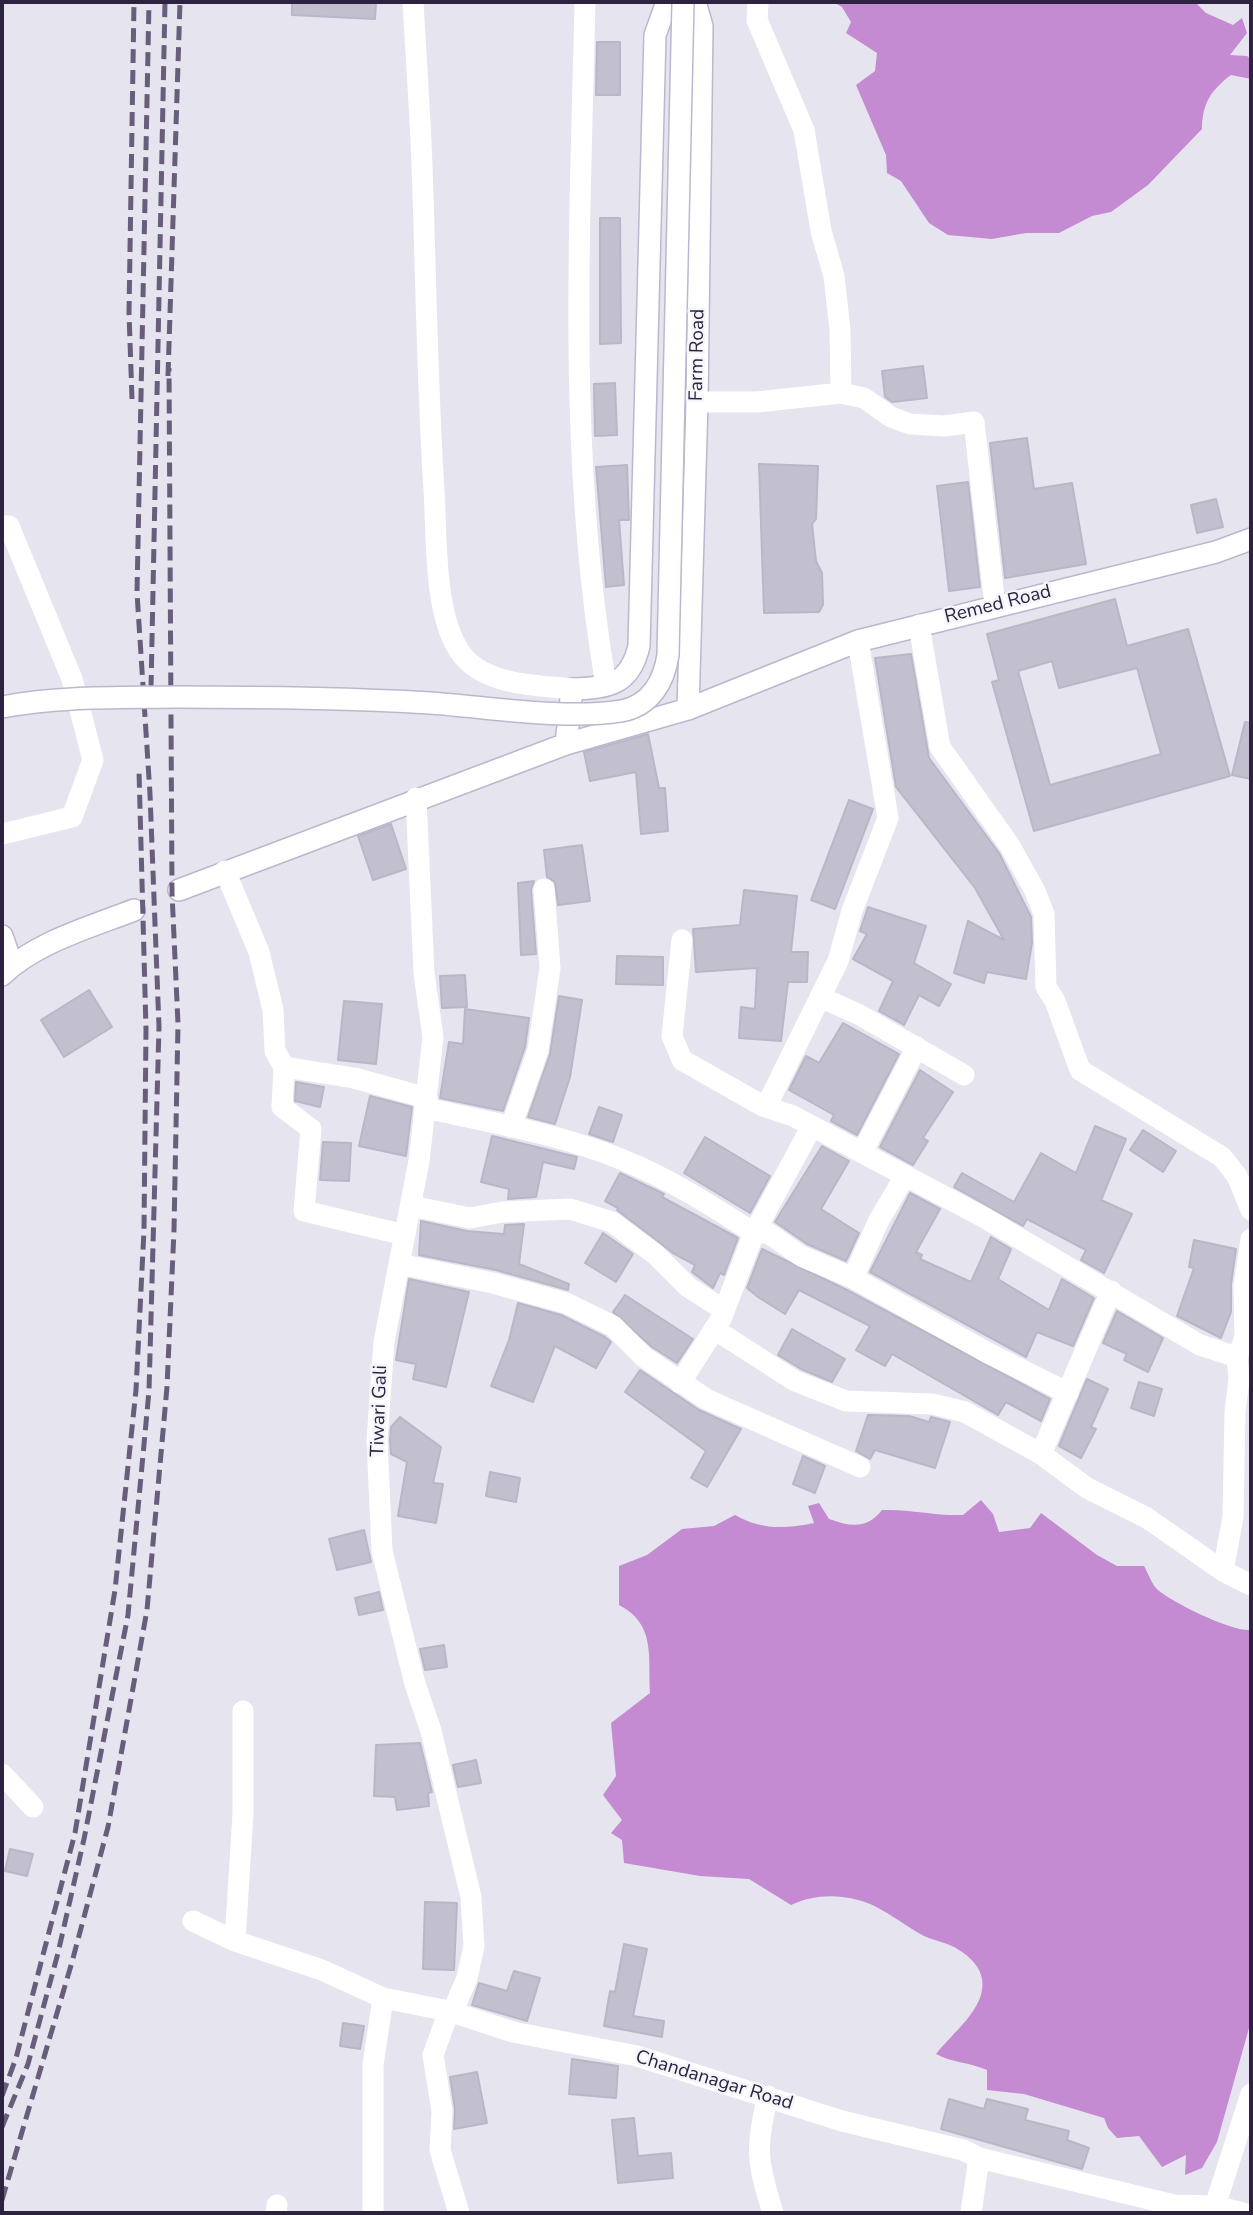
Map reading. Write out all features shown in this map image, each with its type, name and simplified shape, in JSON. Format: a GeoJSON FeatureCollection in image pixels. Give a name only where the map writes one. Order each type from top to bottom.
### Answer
{"type":"FeatureCollection","features":[{"type":"Feature","properties":{"kind":"street"},"geometry":{"type":"LineString","coordinates":[[413,2],[422,165],[428,396],[439,573],[448,625],[464,657],[481,670],[504,680],[572,689],[606,685],[624,678],[631,671],[639,646],[655,35],[667,2]]}},
{"type":"Feature","properties":{"kind":"street"},"geometry":{"type":"LineString","coordinates":[[585,2],[577,354],[595,619],[606,685]]}},
{"type":"Feature","properties":{"kind":"street"},"geometry":{"type":"LineString","coordinates":[[2,707],[51,698],[223,697],[373,700],[583,713],[623,711],[642,702],[655,691],[664,677],[668,655],[683,2]]}},
{"type":"Feature","properties":{"kind":"street","name":"Farm Road"},"geometry":{"type":"LineString","coordinates":[[688,709],[697,402],[702,26],[695,2]]}},
{"type":"Feature","properties":{"kind":"street"},"geometry":{"type":"LineString","coordinates":[[758,2],[757,20],[804,130],[821,231],[834,276],[840,330],[841,393]]}},
{"type":"Feature","properties":{"kind":"street"},"geometry":{"type":"LineString","coordinates":[[697,402],[757,402],[841,393],[864,398],[891,417],[911,424],[944,426],[974,422],[995,606]]}},
{"type":"Feature","properties":{"kind":"street"},"geometry":{"type":"LineString","coordinates":[[2,526],[9,526],[72,679],[93,760],[72,817],[2,834]]}},
{"type":"Feature","properties":{"kind":"street","name":"Remed Road"},"geometry":{"type":"LineString","coordinates":[[180,890],[416,798],[566,744],[688,709],[858,641],[1216,552],[1251,539]]}},
{"type":"Feature","properties":{"kind":"street"},"geometry":{"type":"LineString","coordinates":[[919,625],[940,747],[1010,846],[1035,891],[1044,915],[1046,987],[1055,1001],[1080,1070],[1222,1157],[1237,1176],[1251,1210]]}},
{"type":"Feature","properties":{"kind":"street"},"geometry":{"type":"LineString","coordinates":[[766,1107],[838,961],[852,911],[888,818],[858,641]]}},
{"type":"Feature","properties":{"kind":"street"},"geometry":{"type":"LineString","coordinates":[[566,744],[572,689]]}},
{"type":"Feature","properties":{"kind":"street","name":"Tiwari Gali"},"geometry":{"type":"LineString","coordinates":[[416,798],[422,947],[433,1037],[411,1206],[379,1384],[377,1440],[382,1550],[415,1684],[431,1731],[471,1897],[474,1946],[467,1979],[433,2055],[442,2112],[438,2128],[440,2150],[459,2213]]}},
{"type":"Feature","properties":{"kind":"street"},"geometry":{"type":"LineString","coordinates":[[225,871],[259,952],[273,1010],[275,1051],[284,1068],[282,1107],[312,1129],[304,1211],[405,1235]]}},
{"type":"Feature","properties":{"kind":"street"},"geometry":{"type":"LineString","coordinates":[[510,1127],[538,1050],[550,968],[544,889]]}},
{"type":"Feature","properties":{"kind":"street"},"geometry":{"type":"LineString","coordinates":[[2,936],[7,970],[52,943],[134,910]]}},
{"type":"Feature","properties":{"kind":"street"},"geometry":{"type":"LineString","coordinates":[[682,940],[672,1036],[682,1060],[766,1107],[812,1126],[905,1176],[1111,1291],[1200,1345],[1237,1357]]}},
{"type":"Feature","properties":{"kind":"street"},"geometry":{"type":"LineString","coordinates":[[820,997],[860,1015],[964,1075]]}},
{"type":"Feature","properties":{"kind":"street"},"geometry":{"type":"LineString","coordinates":[[862,1153],[918,1047]]}},
{"type":"Feature","properties":{"kind":"street"},"geometry":{"type":"LineString","coordinates":[[284,1068],[354,1078],[426,1103],[621,1159],[674,1183],[754,1233],[768,1233],[801,1256],[853,1278],[988,1353],[1068,1393]]}},
{"type":"Feature","properties":{"kind":"street"},"geometry":{"type":"LineString","coordinates":[[680,1383],[724,1310],[754,1233],[812,1126]]}},
{"type":"Feature","properties":{"kind":"street"},"geometry":{"type":"LineString","coordinates":[[853,1278],[879,1220],[905,1176]]}},
{"type":"Feature","properties":{"kind":"street"},"geometry":{"type":"LineString","coordinates":[[411,1206],[470,1219],[502,1212],[570,1209],[612,1222],[655,1254],[688,1287],[724,1310]]}},
{"type":"Feature","properties":{"kind":"street"},"geometry":{"type":"LineString","coordinates":[[1223,1571],[1233,1517],[1235,1412],[1239,1379],[1237,1357],[1245,1338],[1244,1286],[1251,1239]]}},
{"type":"Feature","properties":{"kind":"street"},"geometry":{"type":"LineString","coordinates":[[399,1264],[493,1283],[566,1304],[613,1326],[644,1357],[705,1399],[860,1467]]}},
{"type":"Feature","properties":{"kind":"street"},"geometry":{"type":"LineString","coordinates":[[1041,1454],[1111,1291]]}},
{"type":"Feature","properties":{"kind":"street"},"geometry":{"type":"LineString","coordinates":[[714,1329],[795,1381],[846,1401],[933,1404],[965,1412],[1041,1454],[1087,1488],[1147,1518],[1223,1571],[1251,1586]]}},
{"type":"Feature","properties":{"kind":"street"},"geometry":{"type":"LineString","coordinates":[[235,1941],[243,1814],[243,1711]]}},
{"type":"Feature","properties":{"kind":"street"},"geometry":{"type":"LineString","coordinates":[[2,1774],[33,1807]]}},
{"type":"Feature","properties":{"kind":"street","name":"Chandanagar Road"},"geometry":{"type":"LineString","coordinates":[[193,1921],[235,1941],[322,1970],[383,1998],[451,2012],[513,2032],[638,2056],[842,2121],[962,2150],[979,2158],[1175,2209],[1215,2206],[1243,2213]]}},
{"type":"Feature","properties":{"kind":"street"},"geometry":{"type":"LineString","coordinates":[[373,2213],[373,2065],[383,1998]]}},
{"type":"Feature","properties":{"kind":"street"},"geometry":{"type":"LineString","coordinates":[[1215,2206],[1251,2094]]}},
{"type":"Feature","properties":{"kind":"street"},"geometry":{"type":"LineString","coordinates":[[768,2096],[757,2140],[760,2166],[773,2213]]}},
{"type":"Feature","properties":{"kind":"street"},"geometry":{"type":"LineString","coordinates":[[971,2213],[979,2158]]}},
{"type":"Feature","properties":{"kind":"shaded area"},"geometry":{"type":"Polygon","coordinates":[[[833,2],[1195,2],[1206,13],[1233,25],[1242,18],[1247,33],[1230,55],[1247,56],[1251,59],[1251,79],[1231,75],[1218,86],[1206,105],[1202,129],[1148,185],[1111,212],[1092,216],[1059,233],[1026,233],[992,239],[948,235],[929,223],[901,181],[887,173],[886,155],[856,85],[875,71],[877,53],[846,33],[851,22],[842,7],[833,2]]]}},
{"type":"Feature","properties":{"kind":"shaded area"},"geometry":{"type":"Polygon","coordinates":[[[981,1500],[993,1514],[999,1532],[1030,1528],[1041,1513],[1097,1555],[1117,1566],[1144,1566],[1156,1588],[1176,1602],[1217,1622],[1251,1630],[1251,2021],[1217,2142],[1202,2168],[1185,2175],[1186,2155],[1162,2167],[1139,2136],[1117,2138],[1104,2118],[1024,2094],[987,2090],[987,2070],[936,2054],[974,2010],[979,2000],[982,1990],[981,1974],[967,1955],[924,1936],[884,1911],[858,1900],[824,1896],[791,1905],[749,1879],[700,1876],[624,1863],[622,1840],[611,1833],[622,1820],[603,1795],[616,1776],[611,1723],[650,1693],[648,1643],[639,1622],[619,1605],[619,1566],[647,1555],[682,1529],[714,1526],[735,1515],[764,1526],[803,1525],[814,1523],[808,1506],[819,1503],[829,1519],[858,1525],[870,1521],[882,1510],[963,1515],[981,1500]]]}},
{"type":"Feature","properties":{"kind":"building"},"geometry":{"type":"Polygon","coordinates":[[[292,2],[376,2],[375,19],[292,15],[292,2]]]}},
{"type":"Feature","properties":{"kind":"building"},"geometry":{"type":"Polygon","coordinates":[[[597,42],[620,42],[620,95],[596,95],[597,42]]]}},
{"type":"Feature","properties":{"kind":"building"},"geometry":{"type":"Polygon","coordinates":[[[600,218],[620,218],[621,343],[600,344],[600,218]]]}},
{"type":"Feature","properties":{"kind":"building"},"geometry":{"type":"Polygon","coordinates":[[[923,366],[927,398],[892,402],[885,397],[882,371],[923,366]]]}},
{"type":"Feature","properties":{"kind":"building"},"geometry":{"type":"Polygon","coordinates":[[[615,383],[617,435],[595,436],[594,384],[615,383]]]}},
{"type":"Feature","properties":{"kind":"building"},"geometry":{"type":"Polygon","coordinates":[[[1027,438],[1034,489],[1072,483],[1086,564],[1005,578],[990,443],[1027,438]]]}},
{"type":"Feature","properties":{"kind":"building"},"geometry":{"type":"Polygon","coordinates":[[[759,464],[818,466],[816,519],[812,524],[816,561],[822,573],[823,605],[819,612],[764,613],[759,464]]]}},
{"type":"Feature","properties":{"kind":"building"},"geometry":{"type":"Polygon","coordinates":[[[627,465],[629,520],[619,520],[624,585],[606,587],[596,467],[627,465]]]}},
{"type":"Feature","properties":{"kind":"building"},"geometry":{"type":"Polygon","coordinates":[[[968,482],[980,587],[949,591],[937,486],[968,482]]]}},
{"type":"Feature","properties":{"kind":"building"},"geometry":{"type":"Polygon","coordinates":[[[1216,499],[1223,527],[1197,533],[1191,505],[1216,499]]]}},
{"type":"Feature","properties":{"kind":"building"},"geometry":{"type":"Polygon","coordinates":[[[1115,599],[1127,646],[1188,629],[1230,776],[1034,831],[992,682],[999,680],[987,634],[1115,599]],[[1052,661],[1018,671],[1050,785],[1161,754],[1137,668],[1059,688],[1052,661]]]}},
{"type":"Feature","properties":{"kind":"building"},"geometry":{"type":"Polygon","coordinates":[[[911,654],[929,758],[999,853],[1031,917],[1032,943],[1026,979],[987,972],[984,983],[954,973],[968,921],[1004,940],[975,888],[896,787],[875,658],[911,654]]]}},
{"type":"Feature","properties":{"kind":"building"},"geometry":{"type":"Polygon","coordinates":[[[1245,722],[1251,723],[1251,779],[1232,775],[1245,722]]]}},
{"type":"Feature","properties":{"kind":"building"},"geometry":{"type":"Polygon","coordinates":[[[648,734],[659,788],[665,788],[668,831],[641,834],[636,772],[590,781],[584,752],[648,734]]]}},
{"type":"Feature","properties":{"kind":"building"},"geometry":{"type":"Polygon","coordinates":[[[849,800],[873,809],[835,909],[811,900],[849,800]]]}},
{"type":"Feature","properties":{"kind":"building"},"geometry":{"type":"Polygon","coordinates":[[[391,824],[406,869],[373,880],[358,836],[391,824]]]}},
{"type":"Feature","properties":{"kind":"building"},"geometry":{"type":"Polygon","coordinates":[[[582,845],[590,901],[558,905],[555,882],[547,877],[544,850],[582,845]]]}},
{"type":"Feature","properties":{"kind":"building"},"geometry":{"type":"Polygon","coordinates":[[[534,881],[531,890],[536,954],[521,955],[518,883],[534,881]]]}},
{"type":"Feature","properties":{"kind":"building"},"geometry":{"type":"Polygon","coordinates":[[[744,890],[797,896],[791,952],[808,952],[807,982],[788,982],[781,1041],[739,1038],[741,1007],[755,1009],[757,968],[696,972],[693,929],[740,925],[744,890]]]}},
{"type":"Feature","properties":{"kind":"building"},"geometry":{"type":"Polygon","coordinates":[[[868,907],[926,926],[914,963],[951,984],[939,1006],[919,995],[904,1025],[879,1011],[893,981],[853,959],[867,934],[860,931],[868,907]]]}},
{"type":"Feature","properties":{"kind":"building"},"geometry":{"type":"Polygon","coordinates":[[[617,956],[663,957],[663,985],[616,984],[617,956]]]}},
{"type":"Feature","properties":{"kind":"building"},"geometry":{"type":"Polygon","coordinates":[[[465,975],[467,1007],[442,1008],[440,976],[465,975]]]}},
{"type":"Feature","properties":{"kind":"building"},"geometry":{"type":"Polygon","coordinates":[[[89,990],[112,1027],[64,1057],[41,1020],[89,990]]]}},
{"type":"Feature","properties":{"kind":"building"},"geometry":{"type":"Polygon","coordinates":[[[559,996],[582,1000],[570,1077],[555,1124],[528,1117],[550,1054],[559,996]]]}},
{"type":"Feature","properties":{"kind":"building"},"geometry":{"type":"Polygon","coordinates":[[[344,1001],[382,1004],[376,1064],[338,1060],[344,1001]]]}},
{"type":"Feature","properties":{"kind":"building"},"geometry":{"type":"Polygon","coordinates":[[[465,1009],[529,1018],[525,1047],[503,1111],[440,1098],[449,1042],[463,1044],[465,1009]]]}},
{"type":"Feature","properties":{"kind":"building"},"geometry":{"type":"Polygon","coordinates":[[[843,1023],[899,1054],[857,1135],[831,1121],[834,1115],[789,1090],[806,1056],[819,1063],[843,1023]]]}},
{"type":"Feature","properties":{"kind":"building"},"geometry":{"type":"Polygon","coordinates":[[[920,1070],[953,1092],[923,1138],[928,1141],[913,1165],[880,1147],[920,1070]]]}},
{"type":"Feature","properties":{"kind":"building"},"geometry":{"type":"Polygon","coordinates":[[[296,1082],[324,1087],[320,1107],[295,1101],[296,1082]]]}},
{"type":"Feature","properties":{"kind":"building"},"geometry":{"type":"Polygon","coordinates":[[[370,1096],[412,1107],[406,1156],[359,1146],[370,1096]]]}},
{"type":"Feature","properties":{"kind":"building"},"geometry":{"type":"Polygon","coordinates":[[[599,1107],[622,1115],[613,1142],[589,1134],[599,1107]]]}},
{"type":"Feature","properties":{"kind":"building"},"geometry":{"type":"Polygon","coordinates":[[[1095,1126],[1126,1139],[1101,1200],[1132,1214],[1104,1273],[1081,1260],[1086,1250],[1027,1219],[1023,1226],[954,1187],[962,1173],[1014,1202],[1041,1153],[1076,1173],[1095,1126]]]}},
{"type":"Feature","properties":{"kind":"building"},"geometry":{"type":"Polygon","coordinates":[[[1143,1130],[1176,1151],[1163,1172],[1130,1150],[1143,1130]]]}},
{"type":"Feature","properties":{"kind":"building"},"geometry":{"type":"Polygon","coordinates":[[[492,1136],[577,1157],[574,1169],[543,1162],[536,1197],[508,1199],[509,1189],[481,1182],[492,1136]]]}},
{"type":"Feature","properties":{"kind":"building"},"geometry":{"type":"Polygon","coordinates":[[[705,1137],[770,1176],[750,1213],[684,1173],[705,1137]]]}},
{"type":"Feature","properties":{"kind":"building"},"geometry":{"type":"Polygon","coordinates":[[[323,1142],[351,1143],[349,1181],[320,1180],[323,1142]]]}},
{"type":"Feature","properties":{"kind":"building"},"geometry":{"type":"Polygon","coordinates":[[[822,1146],[849,1161],[821,1209],[859,1233],[846,1261],[807,1244],[775,1222],[822,1146]]]}},
{"type":"Feature","properties":{"kind":"building"},"geometry":{"type":"Polygon","coordinates":[[[620,1173],[664,1194],[662,1197],[738,1238],[724,1275],[720,1273],[713,1288],[692,1272],[695,1265],[673,1253],[617,1210],[618,1208],[605,1201],[620,1173]]]}},
{"type":"Feature","properties":{"kind":"building"},"geometry":{"type":"Polygon","coordinates":[[[910,1193],[940,1209],[916,1252],[922,1255],[920,1259],[971,1282],[991,1237],[1011,1249],[998,1279],[1049,1310],[1062,1279],[1094,1298],[1073,1346],[1037,1332],[1026,1357],[870,1272],[910,1193]]]}},
{"type":"Feature","properties":{"kind":"building"},"geometry":{"type":"Polygon","coordinates":[[[421,1221],[467,1231],[504,1234],[505,1225],[524,1224],[519,1264],[569,1284],[568,1290],[496,1270],[419,1255],[421,1221]]]}},
{"type":"Feature","properties":{"kind":"building"},"geometry":{"type":"Polygon","coordinates":[[[603,1233],[633,1254],[616,1282],[585,1263],[603,1233]]]}},
{"type":"Feature","properties":{"kind":"building"},"geometry":{"type":"Polygon","coordinates":[[[1194,1240],[1236,1249],[1231,1284],[1231,1312],[1221,1338],[1177,1316],[1194,1268],[1189,1267],[1194,1240]]]}},
{"type":"Feature","properties":{"kind":"building"},"geometry":{"type":"Polygon","coordinates":[[[762,1249],[847,1290],[1050,1399],[1041,1421],[1006,1402],[998,1415],[892,1354],[885,1366],[856,1350],[870,1326],[799,1290],[785,1314],[747,1288],[762,1249]]]}},
{"type":"Feature","properties":{"kind":"building"},"geometry":{"type":"Polygon","coordinates":[[[409,1279],[469,1292],[446,1387],[413,1379],[416,1364],[396,1360],[409,1279]]]}},
{"type":"Feature","properties":{"kind":"building"},"geometry":{"type":"Polygon","coordinates":[[[625,1295],[693,1339],[677,1363],[652,1347],[613,1312],[625,1295]]]}},
{"type":"Feature","properties":{"kind":"building"},"geometry":{"type":"Polygon","coordinates":[[[518,1303],[561,1315],[611,1342],[596,1368],[555,1346],[533,1402],[491,1386],[509,1340],[518,1303]]]}},
{"type":"Feature","properties":{"kind":"building"},"geometry":{"type":"Polygon","coordinates":[[[1117,1311],[1163,1338],[1148,1372],[1124,1360],[1127,1354],[1103,1343],[1117,1311]]]}},
{"type":"Feature","properties":{"kind":"building"},"geometry":{"type":"Polygon","coordinates":[[[792,1329],[845,1359],[832,1382],[801,1369],[778,1355],[792,1329]]]}},
{"type":"Feature","properties":{"kind":"building"},"geometry":{"type":"Polygon","coordinates":[[[640,1370],[699,1410],[741,1429],[707,1487],[691,1478],[706,1451],[625,1392],[640,1370]]]}},
{"type":"Feature","properties":{"kind":"building"},"geometry":{"type":"Polygon","coordinates":[[[1087,1379],[1108,1389],[1091,1427],[1096,1429],[1081,1458],[1059,1446],[1087,1379]]]}},
{"type":"Feature","properties":{"kind":"building"},"geometry":{"type":"Polygon","coordinates":[[[1139,1382],[1162,1389],[1154,1416],[1131,1408],[1139,1382]]]}},
{"type":"Feature","properties":{"kind":"building"},"geometry":{"type":"Polygon","coordinates":[[[868,1415],[909,1416],[929,1422],[931,1417],[950,1422],[935,1468],[875,1450],[870,1459],[856,1451],[868,1415]]]}},
{"type":"Feature","properties":{"kind":"building"},"geometry":{"type":"Polygon","coordinates":[[[400,1417],[441,1447],[433,1483],[443,1484],[436,1523],[398,1516],[407,1462],[391,1454],[390,1440],[391,1427],[400,1417]]]}},
{"type":"Feature","properties":{"kind":"building"},"geometry":{"type":"Polygon","coordinates":[[[803,1456],[825,1466],[815,1493],[793,1484],[803,1456]]]}},
{"type":"Feature","properties":{"kind":"building"},"geometry":{"type":"Polygon","coordinates":[[[490,1472],[520,1478],[516,1502],[486,1496],[490,1472]]]}},
{"type":"Feature","properties":{"kind":"building"},"geometry":{"type":"Polygon","coordinates":[[[364,1530],[371,1562],[337,1570],[329,1539],[364,1530]]]}},
{"type":"Feature","properties":{"kind":"building"},"geometry":{"type":"Polygon","coordinates":[[[379,1592],[383,1610],[359,1615],[355,1598],[379,1592]]]}},
{"type":"Feature","properties":{"kind":"building"},"geometry":{"type":"Polygon","coordinates":[[[444,1645],[447,1667],[425,1670],[420,1649],[444,1645]]]}},
{"type":"Feature","properties":{"kind":"building"},"geometry":{"type":"Polygon","coordinates":[[[420,1743],[432,1792],[428,1793],[429,1806],[397,1810],[395,1797],[374,1796],[376,1745],[420,1743]]]}},
{"type":"Feature","properties":{"kind":"building"},"geometry":{"type":"Polygon","coordinates":[[[476,1760],[481,1783],[458,1787],[453,1765],[476,1760]]]}},
{"type":"Feature","properties":{"kind":"building"},"geometry":{"type":"Polygon","coordinates":[[[10,1849],[33,1854],[27,1876],[5,1871],[10,1849]]]}},
{"type":"Feature","properties":{"kind":"building"},"geometry":{"type":"Polygon","coordinates":[[[425,1902],[457,1903],[454,1970],[423,1969],[425,1902]]]}},
{"type":"Feature","properties":{"kind":"building"},"geometry":{"type":"Polygon","coordinates":[[[624,1944],[647,1949],[633,2016],[664,2021],[662,2037],[604,2026],[610,1991],[615,1992],[624,1944]]]}},
{"type":"Feature","properties":{"kind":"building"},"geometry":{"type":"Polygon","coordinates":[[[514,1971],[540,1978],[527,2021],[472,2005],[479,1983],[507,1991],[514,1971]]]}},
{"type":"Feature","properties":{"kind":"building"},"geometry":{"type":"Polygon","coordinates":[[[343,2023],[364,2026],[360,2049],[340,2046],[343,2023]]]}},
{"type":"Feature","properties":{"kind":"building"},"geometry":{"type":"Polygon","coordinates":[[[572,2059],[618,2066],[616,2098],[569,2094],[572,2059]]]}},
{"type":"Feature","properties":{"kind":"building"},"geometry":{"type":"Polygon","coordinates":[[[477,2072],[487,2123],[454,2129],[455,2109],[450,2077],[477,2072]]]}},
{"type":"Feature","properties":{"kind":"building"},"geometry":{"type":"Polygon","coordinates":[[[949,2099],[984,2109],[987,2099],[1028,2109],[1025,2120],[1069,2131],[1067,2140],[1089,2148],[1082,2169],[941,2129],[949,2099]]]}},
{"type":"Feature","properties":{"kind":"building"},"geometry":{"type":"Polygon","coordinates":[[[634,2118],[638,2156],[671,2153],[673,2178],[618,2183],[612,2120],[634,2118]]]}},
{"type":"Feature","properties":{"kind":"railway"},"geometry":{"type":"LineString","coordinates":[[132,399],[129,313],[134,2]]}},
{"type":"Feature","properties":{"kind":"railway"},"geometry":{"type":"LineString","coordinates":[[2,2127],[28,2064],[58,1953],[84,1839],[128,1615],[149,1391],[159,1027],[150,794],[137,593],[149,2]]}},
{"type":"Feature","properties":{"kind":"railway"},"geometry":{"type":"LineString","coordinates":[[151,689],[165,2]]}},
{"type":"Feature","properties":{"kind":"railway"},"geometry":{"type":"LineString","coordinates":[[168,376],[180,2]]}},
{"type":"Feature","properties":{"kind":"railway"},"geometry":{"type":"LineString","coordinates":[[2,2200],[72,1962],[108,1827],[147,1610],[167,1387],[174,1230],[178,1024],[172,893],[169,368]]}},
{"type":"Feature","properties":{"kind":"railway"},"geometry":{"type":"LineString","coordinates":[[2,2096],[16,2058],[75,1833],[115,1590],[136,1390],[144,1230],[146,1029],[139,771]]}}]}
